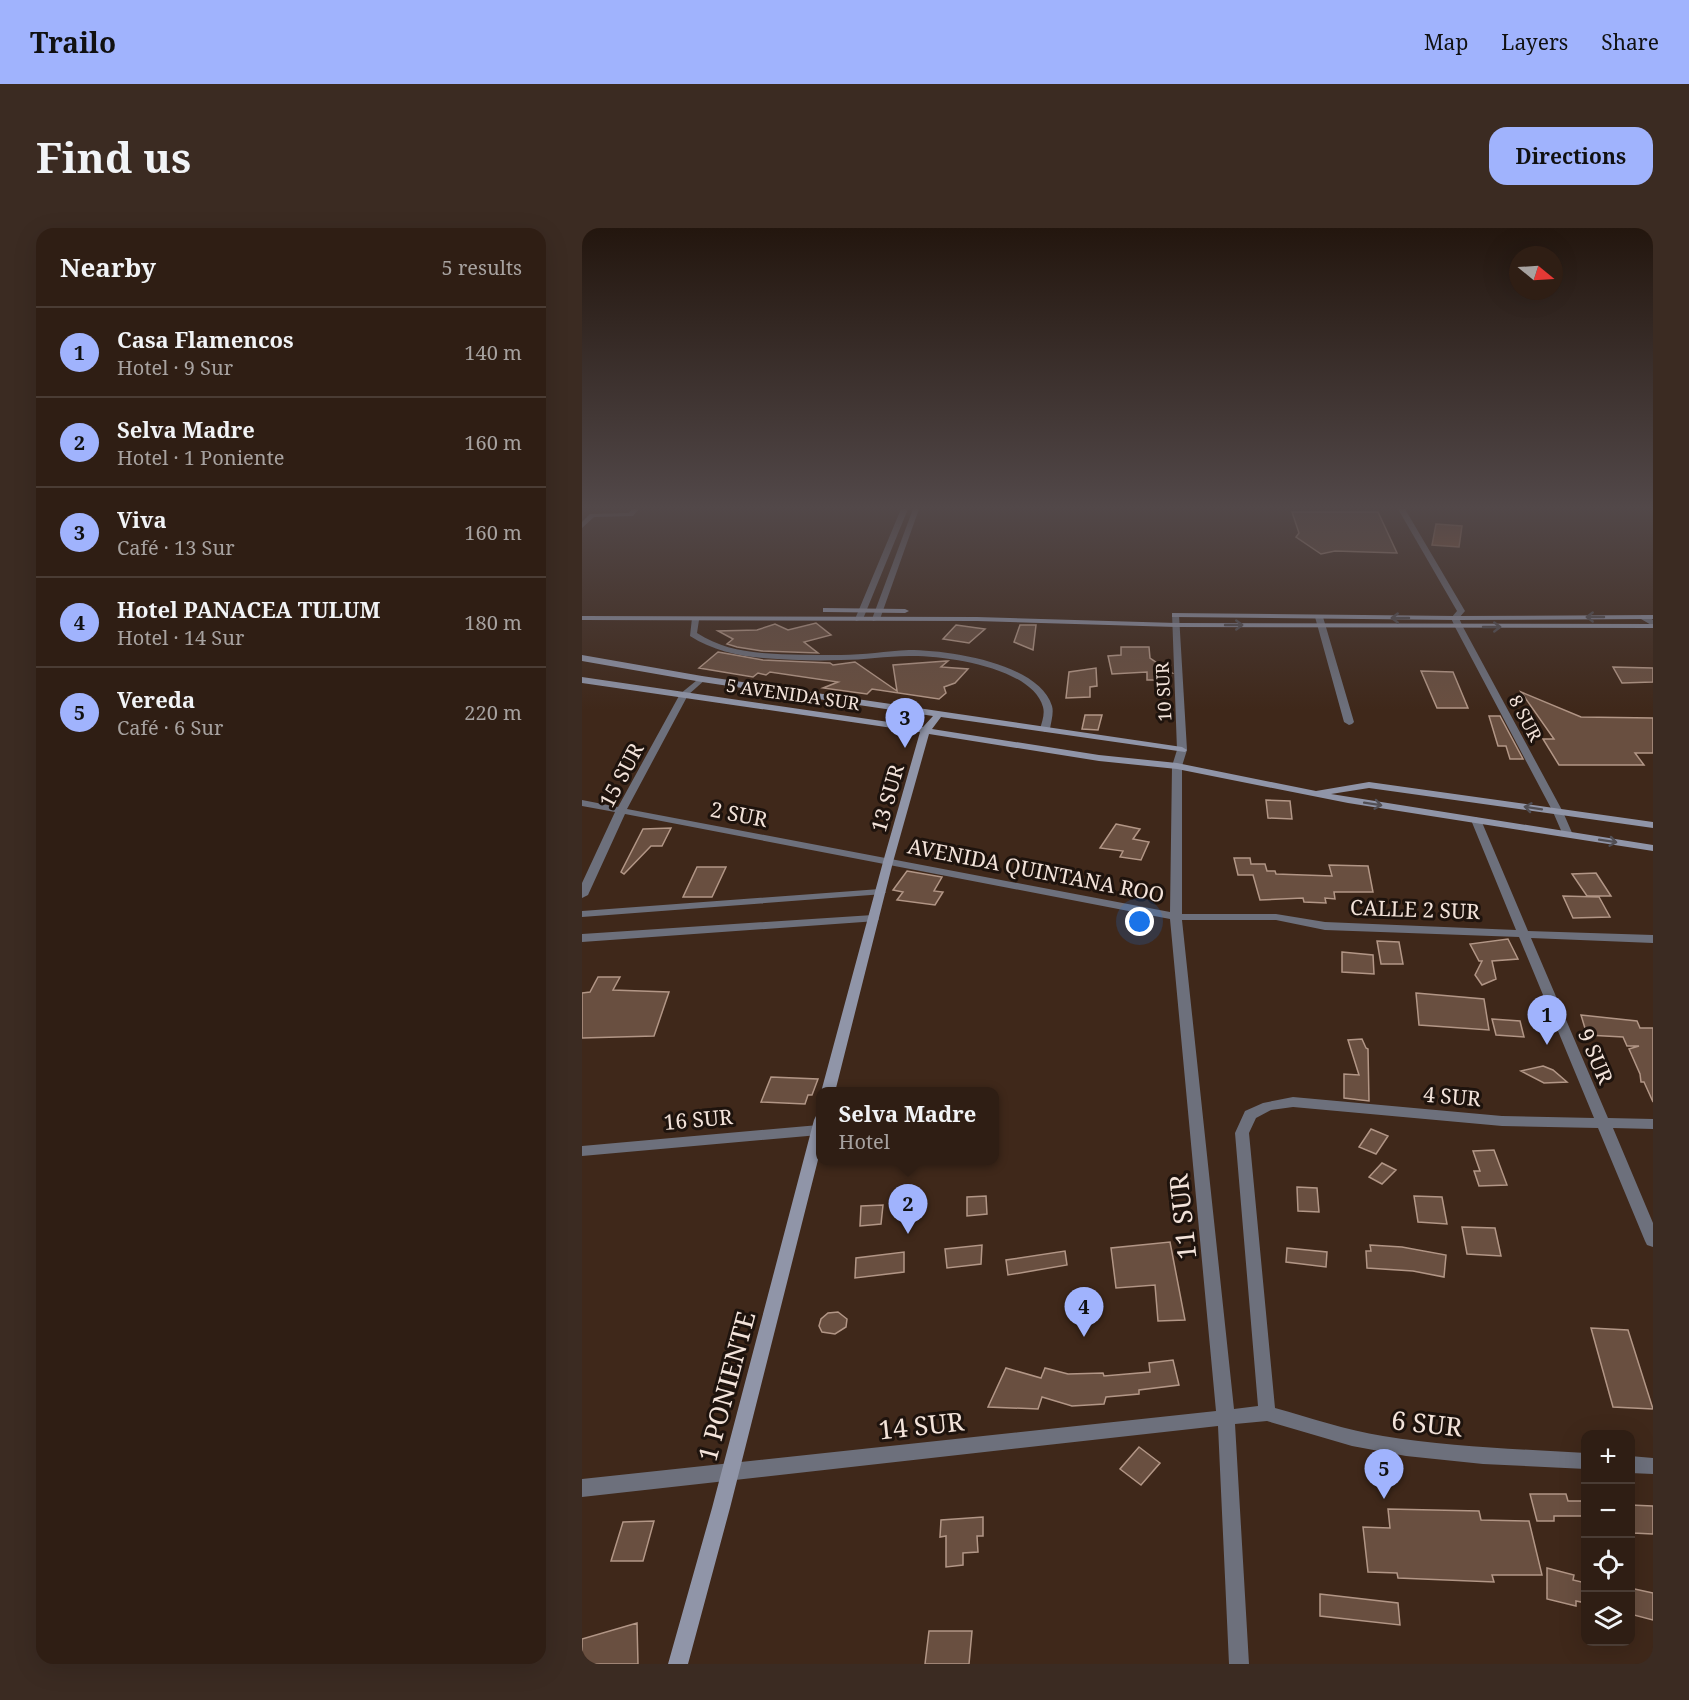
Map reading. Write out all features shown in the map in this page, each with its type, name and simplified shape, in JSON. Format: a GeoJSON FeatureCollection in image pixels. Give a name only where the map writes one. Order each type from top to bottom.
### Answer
{"type":"FeatureCollection","features":[{"type":"Feature","properties":{"kind":"street"},"geometry":{"type":"LineString","coordinates":[[859,619],[877,576]]}},
{"type":"Feature","properties":{"kind":"street"},"geometry":{"type":"LineString","coordinates":[[878,615],[892,576]]}},
{"type":"Feature","properties":{"kind":"street","name":"8 SUR"},"geometry":{"type":"LineString","coordinates":[[1440,576],[1461,611],[1457,622],[1568,835]]}},
{"type":"Feature","properties":{"kind":"street"},"geometry":{"type":"LineString","coordinates":[[826,610],[863,610],[878,615],[977,619],[1653,625]]}},
{"type":"Feature","properties":{"kind":"street"},"geometry":{"type":"LineString","coordinates":[[582,618],[859,619],[878,615],[939,611]]}},
{"type":"Feature","properties":{"kind":"street"},"geometry":{"type":"LineString","coordinates":[[1457,622],[1648,617],[1653,625]]}},
{"type":"Feature","properties":{"kind":"street"},"geometry":{"type":"LineString","coordinates":[[695,620],[692,628],[693,634],[703,641],[745,653],[802,657],[860,657],[910,653],[964,658],[991,665],[1021,679],[1042,696],[1048,706],[1045,729]]}},
{"type":"Feature","properties":{"kind":"street","name":"10 SUR"},"geometry":{"type":"LineString","coordinates":[[1176,620],[1182,750],[1177,766]]}},
{"type":"Feature","properties":{"kind":"street"},"geometry":{"type":"LineString","coordinates":[[1321,621],[1349,722]]}},
{"type":"Feature","properties":{"kind":"street"},"geometry":{"type":"LineString","coordinates":[[582,658],[702,679],[1182,750]]}},
{"type":"Feature","properties":{"kind":"street","name":"15 SUR"},"geometry":{"type":"LineString","coordinates":[[582,895],[621,811],[684,694],[702,679]]}},
{"type":"Feature","properties":{"kind":"street","name":"5 AVENIDA SUR"},"geometry":{"type":"LineString","coordinates":[[582,680],[1149,764],[1177,766],[1348,800],[1653,848]]}},
{"type":"Feature","properties":{"kind":"street","name":"13 SUR"},"geometry":{"type":"LineString","coordinates":[[888,862],[925,730],[939,714]]}},
{"type":"Feature","properties":{"kind":"street","name":"11 SUR"},"geometry":{"type":"LineString","coordinates":[[1177,766],[1176,917],[1226,1417],[1239,1664]]}},
{"type":"Feature","properties":{"kind":"street"},"geometry":{"type":"LineString","coordinates":[[1316,793],[1369,785],[1653,825]]}},
{"type":"Feature","properties":{"kind":"street","name":"2 SUR"},"geometry":{"type":"LineString","coordinates":[[582,803],[888,862]]}},
{"type":"Feature","properties":{"kind":"street","name":"9 SUR"},"geometry":{"type":"LineString","coordinates":[[1476,820],[1653,1241]]}},
{"type":"Feature","properties":{"kind":"street"},"geometry":{"type":"LineString","coordinates":[[829,1087],[888,862]]}},
{"type":"Feature","properties":{"kind":"street","name":"AVENIDA QUINTANA ROO"},"geometry":{"type":"LineString","coordinates":[[888,862],[1176,917]]}},
{"type":"Feature","properties":{"kind":"street"},"geometry":{"type":"LineString","coordinates":[[582,914],[880,892]]}},
{"type":"Feature","properties":{"kind":"street","name":"CALLE 2 SUR"},"geometry":{"type":"LineString","coordinates":[[1176,917],[1276,917],[1325,926],[1523,932],[1653,939]]}},
{"type":"Feature","properties":{"kind":"street"},"geometry":{"type":"LineString","coordinates":[[582,938],[873,919]]}},
{"type":"Feature","properties":{"kind":"street","name":"4 SUR"},"geometry":{"type":"LineString","coordinates":[[1267,1413],[1242,1133],[1250,1115],[1268,1106],[1293,1102],[1502,1121],[1653,1124]]}},
{"type":"Feature","properties":{"kind":"street","name":"16 SUR"},"geometry":{"type":"LineString","coordinates":[[582,1151],[816,1125]]}},
{"type":"Feature","properties":{"kind":"street","name":"1 PONIENTE"},"geometry":{"type":"LineString","coordinates":[[678,1664],[816,1140]]}},
{"type":"Feature","properties":{"kind":"street","name":"14 SUR"},"geometry":{"type":"LineString","coordinates":[[582,1488],[1267,1413]]}},
{"type":"Feature","properties":{"kind":"street","name":"6 SUR"},"geometry":{"type":"LineString","coordinates":[[1267,1413],[1335,1434],[1425,1451],[1581,1461]]}},
{"type":"Feature","properties":{"kind":"street"},"geometry":{"type":"LineString","coordinates":[[1635,1464],[1653,1466]]}},
{"type":"Feature","properties":{"kind":"building"},"geometry":{"type":"Polygon","coordinates":[[[816,623],[831,635],[804,642],[818,653],[762,651],[737,647],[727,644],[733,639],[718,631],[757,630],[775,624],[788,630],[816,623]]]}},
{"type":"Feature","properties":{"kind":"building"},"geometry":{"type":"Polygon","coordinates":[[[956,625],[985,629],[969,643],[943,639],[956,625]]]}},
{"type":"Feature","properties":{"kind":"building"},"geometry":{"type":"Polygon","coordinates":[[[1020,625],[1036,625],[1033,650],[1014,642],[1020,625]]]}},
{"type":"Feature","properties":{"kind":"building"},"geometry":{"type":"Polygon","coordinates":[[[1121,647],[1149,647],[1150,658],[1172,673],[1162,673],[1162,680],[1147,680],[1147,672],[1112,674],[1108,656],[1121,655],[1121,647]]]}},
{"type":"Feature","properties":{"kind":"building"},"geometry":{"type":"Polygon","coordinates":[[[718,652],[763,660],[833,665],[855,662],[897,691],[893,665],[948,661],[941,667],[968,669],[955,683],[944,687],[946,693],[939,699],[872,689],[867,694],[823,688],[838,682],[770,672],[766,675],[758,673],[753,677],[699,668],[718,652]]]}},
{"type":"Feature","properties":{"kind":"building"},"geometry":{"type":"Polygon","coordinates":[[[1613,667],[1653,668],[1653,682],[1622,683],[1613,667]]]}},
{"type":"Feature","properties":{"kind":"building"},"geometry":{"type":"Polygon","coordinates":[[[1096,668],[1097,686],[1090,687],[1090,697],[1066,698],[1069,672],[1096,668]]]}},
{"type":"Feature","properties":{"kind":"building"},"geometry":{"type":"Polygon","coordinates":[[[1421,671],[1453,672],[1468,708],[1437,708],[1421,671]]]}},
{"type":"Feature","properties":{"kind":"building"},"geometry":{"type":"Polygon","coordinates":[[[1521,692],[1581,717],[1653,718],[1653,753],[1635,753],[1644,765],[1559,765],[1543,739],[1554,739],[1521,692]]]}},
{"type":"Feature","properties":{"kind":"building"},"geometry":{"type":"Polygon","coordinates":[[[1085,715],[1102,715],[1098,730],[1082,729],[1085,715]]]}},
{"type":"Feature","properties":{"kind":"building"},"geometry":{"type":"Polygon","coordinates":[[[1489,716],[1500,716],[1523,759],[1510,759],[1506,746],[1498,746],[1489,716]]]}},
{"type":"Feature","properties":{"kind":"building"},"geometry":{"type":"Polygon","coordinates":[[[1266,800],[1290,801],[1292,819],[1268,818],[1266,800]]]}},
{"type":"Feature","properties":{"kind":"building"},"geometry":{"type":"Polygon","coordinates":[[[1116,824],[1140,829],[1133,839],[1149,842],[1141,860],[1120,857],[1123,851],[1100,848],[1116,824]]]}},
{"type":"Feature","properties":{"kind":"building"},"geometry":{"type":"Polygon","coordinates":[[[671,828],[662,846],[651,846],[624,874],[621,872],[643,829],[671,828]]]}},
{"type":"Feature","properties":{"kind":"building"},"geometry":{"type":"Polygon","coordinates":[[[1234,858],[1250,858],[1251,864],[1265,864],[1267,871],[1275,871],[1276,874],[1332,876],[1329,865],[1368,866],[1373,892],[1334,892],[1335,899],[1325,898],[1326,903],[1304,902],[1303,898],[1260,900],[1253,875],[1238,875],[1234,858]]]}},
{"type":"Feature","properties":{"kind":"building"},"geometry":{"type":"Polygon","coordinates":[[[697,867],[726,867],[712,897],[683,897],[697,867]]]}},
{"type":"Feature","properties":{"kind":"building"},"geometry":{"type":"Polygon","coordinates":[[[907,871],[942,877],[934,891],[943,892],[935,905],[897,900],[903,892],[893,890],[907,871]]]}},
{"type":"Feature","properties":{"kind":"building"},"geometry":{"type":"Polygon","coordinates":[[[1596,873],[1611,896],[1587,896],[1572,874],[1596,873]]]}},
{"type":"Feature","properties":{"kind":"building"},"geometry":{"type":"Polygon","coordinates":[[[1563,896],[1599,897],[1610,917],[1573,918],[1563,896]]]}},
{"type":"Feature","properties":{"kind":"building"},"geometry":{"type":"Polygon","coordinates":[[[1508,939],[1518,959],[1492,961],[1496,979],[1482,985],[1475,975],[1482,961],[1479,961],[1470,944],[1508,939]]]}},
{"type":"Feature","properties":{"kind":"building"},"geometry":{"type":"Polygon","coordinates":[[[1377,941],[1399,942],[1403,964],[1381,964],[1377,941]]]}},
{"type":"Feature","properties":{"kind":"building"},"geometry":{"type":"Polygon","coordinates":[[[1342,952],[1373,955],[1374,974],[1342,972],[1342,952]]]}},
{"type":"Feature","properties":{"kind":"building"},"geometry":{"type":"Polygon","coordinates":[[[598,977],[620,977],[613,990],[669,992],[654,1036],[582,1038],[582,993],[590,992],[598,977]]]}},
{"type":"Feature","properties":{"kind":"building"},"geometry":{"type":"Polygon","coordinates":[[[1416,993],[1484,999],[1489,1030],[1419,1025],[1416,993]]]}},
{"type":"Feature","properties":{"kind":"building"},"geometry":{"type":"Polygon","coordinates":[[[1581,1015],[1637,1021],[1640,1028],[1653,1028],[1653,1102],[1644,1082],[1641,1082],[1629,1049],[1639,1046],[1627,1046],[1623,1037],[1587,1035],[1581,1015]]]}},
{"type":"Feature","properties":{"kind":"building"},"geometry":{"type":"Polygon","coordinates":[[[1492,1019],[1520,1021],[1524,1037],[1496,1035],[1492,1019]]]}},
{"type":"Feature","properties":{"kind":"building"},"geometry":{"type":"Polygon","coordinates":[[[1362,1039],[1368,1049],[1369,1101],[1344,1098],[1344,1074],[1359,1075],[1348,1040],[1362,1039]]]}},
{"type":"Feature","properties":{"kind":"building"},"geometry":{"type":"Polygon","coordinates":[[[1543,1066],[1553,1070],[1567,1082],[1544,1083],[1521,1071],[1543,1066]]]}},
{"type":"Feature","properties":{"kind":"building"},"geometry":{"type":"Polygon","coordinates":[[[771,1077],[818,1079],[812,1095],[808,1095],[805,1104],[761,1102],[771,1077]]]}},
{"type":"Feature","properties":{"kind":"building"},"geometry":{"type":"Polygon","coordinates":[[[1371,1129],[1388,1136],[1376,1154],[1359,1147],[1371,1129]]]}},
{"type":"Feature","properties":{"kind":"building"},"geometry":{"type":"Polygon","coordinates":[[[1494,1150],[1507,1185],[1479,1186],[1474,1171],[1480,1171],[1473,1151],[1494,1150]]]}},
{"type":"Feature","properties":{"kind":"building"},"geometry":{"type":"Polygon","coordinates":[[[1382,1163],[1396,1170],[1382,1184],[1369,1177],[1382,1163]]]}},
{"type":"Feature","properties":{"kind":"building"},"geometry":{"type":"Polygon","coordinates":[[[1297,1187],[1317,1188],[1319,1212],[1298,1211],[1297,1187]]]}},
{"type":"Feature","properties":{"kind":"building"},"geometry":{"type":"Polygon","coordinates":[[[986,1196],[987,1214],[967,1216],[967,1197],[986,1196]]]}},
{"type":"Feature","properties":{"kind":"building"},"geometry":{"type":"Polygon","coordinates":[[[1414,1196],[1442,1197],[1447,1224],[1418,1222],[1414,1196]]]}},
{"type":"Feature","properties":{"kind":"building"},"geometry":{"type":"Polygon","coordinates":[[[883,1205],[881,1224],[860,1226],[861,1206],[883,1205]]]}},
{"type":"Feature","properties":{"kind":"building"},"geometry":{"type":"Polygon","coordinates":[[[1462,1227],[1495,1228],[1501,1256],[1467,1254],[1462,1227]]]}},
{"type":"Feature","properties":{"kind":"building"},"geometry":{"type":"Polygon","coordinates":[[[1170,1242],[1185,1320],[1158,1321],[1155,1285],[1116,1288],[1111,1248],[1170,1242]]]}},
{"type":"Feature","properties":{"kind":"building"},"geometry":{"type":"Polygon","coordinates":[[[982,1245],[981,1264],[947,1268],[945,1249],[982,1245]]]}},
{"type":"Feature","properties":{"kind":"building"},"geometry":{"type":"Polygon","coordinates":[[[1370,1245],[1402,1247],[1446,1255],[1444,1277],[1413,1271],[1367,1268],[1366,1251],[1371,1251],[1370,1245]]]}},
{"type":"Feature","properties":{"kind":"building"},"geometry":{"type":"Polygon","coordinates":[[[1287,1248],[1327,1252],[1326,1267],[1286,1262],[1287,1248]]]}},
{"type":"Feature","properties":{"kind":"building"},"geometry":{"type":"Polygon","coordinates":[[[1065,1251],[1067,1265],[1008,1275],[1006,1260],[1065,1251]]]}},
{"type":"Feature","properties":{"kind":"building"},"geometry":{"type":"Polygon","coordinates":[[[904,1252],[904,1272],[855,1278],[856,1258],[904,1252]]]}},
{"type":"Feature","properties":{"kind":"building"},"geometry":{"type":"Polygon","coordinates":[[[838,1312],[847,1319],[846,1327],[835,1334],[822,1332],[819,1326],[821,1319],[828,1313],[838,1312]]]}},
{"type":"Feature","properties":{"kind":"building"},"geometry":{"type":"Polygon","coordinates":[[[1591,1328],[1628,1330],[1653,1409],[1613,1407],[1591,1328]]]}},
{"type":"Feature","properties":{"kind":"building"},"geometry":{"type":"Polygon","coordinates":[[[1173,1360],[1179,1385],[1139,1390],[1139,1394],[1106,1397],[1104,1404],[1072,1406],[1042,1397],[1038,1409],[988,1407],[1006,1368],[1041,1378],[1045,1368],[1068,1374],[1103,1373],[1104,1376],[1150,1372],[1149,1363],[1173,1360]]]}},
{"type":"Feature","properties":{"kind":"building"},"geometry":{"type":"Polygon","coordinates":[[[1139,1447],[1160,1463],[1141,1485],[1120,1469],[1139,1447]]]}},
{"type":"Feature","properties":{"kind":"building"},"geometry":{"type":"Polygon","coordinates":[[[1530,1494],[1566,1494],[1568,1501],[1581,1501],[1581,1516],[1554,1516],[1554,1521],[1537,1521],[1530,1494]]]}},
{"type":"Feature","properties":{"kind":"building"},"geometry":{"type":"Polygon","coordinates":[[[1635,1505],[1653,1506],[1653,1534],[1635,1533],[1635,1505]]]}},
{"type":"Feature","properties":{"kind":"building"},"geometry":{"type":"Polygon","coordinates":[[[1388,1509],[1479,1511],[1481,1520],[1529,1521],[1542,1575],[1492,1575],[1494,1582],[1398,1578],[1397,1573],[1368,1572],[1363,1527],[1390,1528],[1388,1509]]]}},
{"type":"Feature","properties":{"kind":"building"},"geometry":{"type":"Polygon","coordinates":[[[983,1517],[983,1536],[977,1536],[978,1552],[963,1553],[963,1565],[946,1567],[946,1536],[940,1537],[941,1520],[983,1517]]]}},
{"type":"Feature","properties":{"kind":"building"},"geometry":{"type":"Polygon","coordinates":[[[654,1521],[643,1561],[611,1561],[623,1522],[654,1521]]]}},
{"type":"Feature","properties":{"kind":"building"},"geometry":{"type":"Polygon","coordinates":[[[1547,1568],[1574,1575],[1573,1580],[1581,1582],[1581,1602],[1576,1601],[1576,1606],[1547,1599],[1547,1568]]]}},
{"type":"Feature","properties":{"kind":"building"},"geometry":{"type":"Polygon","coordinates":[[[1635,1589],[1653,1593],[1653,1620],[1635,1615],[1635,1589]]]}},
{"type":"Feature","properties":{"kind":"building"},"geometry":{"type":"Polygon","coordinates":[[[1320,1594],[1398,1603],[1400,1625],[1320,1616],[1320,1594]]]}},
{"type":"Feature","properties":{"kind":"building"},"geometry":{"type":"Polygon","coordinates":[[[637,1623],[638,1664],[582,1664],[582,1639],[637,1623]]]}},
{"type":"Feature","properties":{"kind":"building"},"geometry":{"type":"Polygon","coordinates":[[[929,1631],[972,1631],[969,1664],[925,1664],[929,1631]]]}},
{"type":"Feature","properties":{"kind":"place","name":"Viva"},"geometry":{"type":"Point","coordinates":[905,748]}},
{"type":"Feature","properties":{"kind":"place","name":"Casa Flamencos"},"geometry":{"type":"Point","coordinates":[1547,1045]}},
{"type":"Feature","properties":{"kind":"place","name":"Selva Madre"},"geometry":{"type":"Point","coordinates":[908,1234]}},
{"type":"Feature","properties":{"kind":"place","name":"Hotel PANACEA TULUM"},"geometry":{"type":"Point","coordinates":[1084,1337]}},
{"type":"Feature","properties":{"kind":"place","name":"Vereda"},"geometry":{"type":"Point","coordinates":[1384,1499]}}]}
